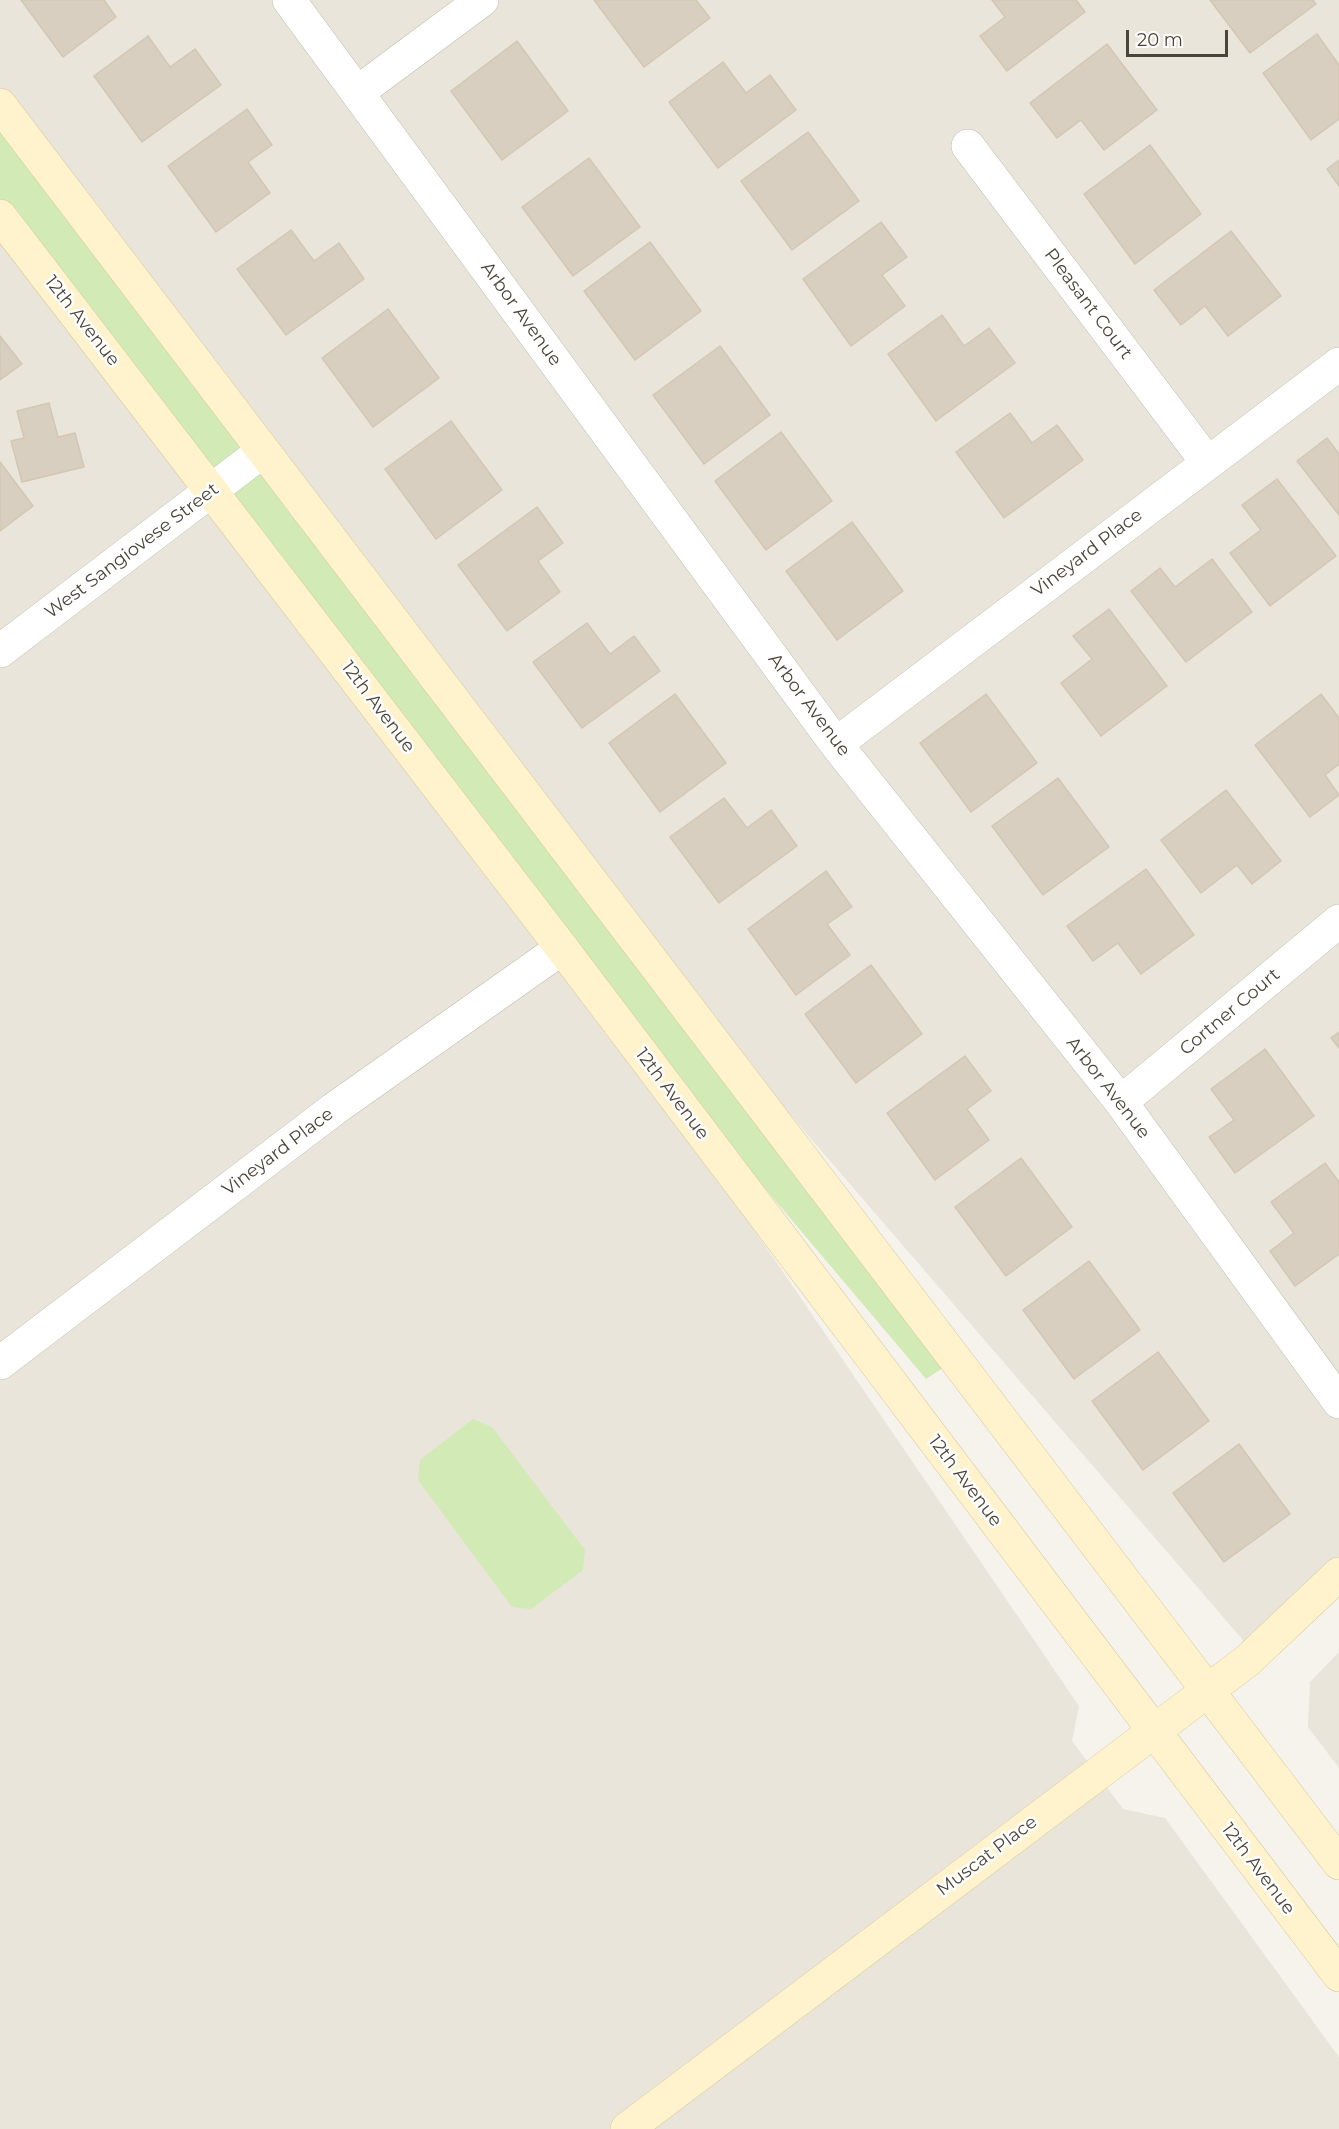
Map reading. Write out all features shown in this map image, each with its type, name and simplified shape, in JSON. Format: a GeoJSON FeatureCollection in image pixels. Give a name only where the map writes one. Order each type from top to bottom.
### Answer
{"type":"FeatureCollection","features":[{"type":"Feature","properties":{"kind":"street","name":"Arbor Avenue"},"geometry":{"type":"LineString","coordinates":[[289,0],[836,744],[1121,1102],[1339,1402]]}},
{"type":"Feature","properties":{"kind":"street"},"geometry":{"type":"LineString","coordinates":[[358,92],[482,0]]}},
{"type":"Feature","properties":{"kind":"street"},"geometry":{"type":"LineString","coordinates":[[0,105],[1339,1863]]}},
{"type":"Feature","properties":{"kind":"street","name":"Pleasant Court"},"geometry":{"type":"LineString","coordinates":[[968,146],[1207,462]]}},
{"type":"Feature","properties":{"kind":"street","name":"12th Avenue"},"geometry":{"type":"LineString","coordinates":[[0,216],[213,490],[562,948],[1339,1975]]}},
{"type":"Feature","properties":{"kind":"street","name":"Vineyard Place"},"geometry":{"type":"LineString","coordinates":[[836,744],[1339,364]]}},
{"type":"Feature","properties":{"kind":"street","name":"West Sangiovese Street"},"geometry":{"type":"LineString","coordinates":[[0,651],[263,451]]}},
{"type":"Feature","properties":{"kind":"street","name":"Cortner Court"},"geometry":{"type":"LineString","coordinates":[[1121,1102],[1339,921]]}},
{"type":"Feature","properties":{"kind":"street","name":"Vineyard Place"},"geometry":{"type":"LineString","coordinates":[[0,1363],[334,1109],[562,948]]}},
{"type":"Feature","properties":{"kind":"street","name":"Muscat Place"},"geometry":{"type":"LineString","coordinates":[[627,2129],[1247,1661],[1339,1574]]}},
{"type":"Feature","properties":{"kind":"shaded area"},"geometry":{"type":"Polygon","coordinates":[[[0,0],[1339,0],[1339,1574],[1255,1654],[606,901],[0,106],[0,0]]]}},
{"type":"Feature","properties":{"kind":"shaded area"},"geometry":{"type":"Polygon","coordinates":[[[0,216],[562,948],[1079,1706],[1072,1741],[1123,1809],[1165,1818],[1339,2057],[1339,2129],[0,2129],[0,216]]]}},
{"type":"Feature","properties":{"kind":"shaded area"},"geometry":{"type":"Polygon","coordinates":[[[1339,1652],[1339,1768],[1308,1727],[1310,1682],[1339,1652]]]}},
{"type":"Feature","properties":{"kind":"green space"},"geometry":{"type":"Polygon","coordinates":[[[0,105],[944,1367],[926,1379],[562,948],[0,216],[0,105]]]}},
{"type":"Feature","properties":{"kind":"green space"},"geometry":{"type":"Polygon","coordinates":[[[473,1419],[492,1427],[585,1550],[583,1570],[531,1609],[512,1607],[418,1480],[420,1460],[473,1419]]]}},
{"type":"Feature","properties":{"kind":"building"},"geometry":{"type":"Polygon","coordinates":[[[21,0],[104,0],[116,17],[63,57],[21,0]]]}},
{"type":"Feature","properties":{"kind":"building"},"geometry":{"type":"Polygon","coordinates":[[[594,0],[696,0],[710,18],[644,67],[594,0]]]}},
{"type":"Feature","properties":{"kind":"building"},"geometry":{"type":"Polygon","coordinates":[[[992,0],[1076,0],[1085,12],[1007,71],[980,36],[1005,17],[992,0]]]}},
{"type":"Feature","properties":{"kind":"building"},"geometry":{"type":"Polygon","coordinates":[[[1210,0],[1313,0],[1316,4],[1250,53],[1210,0]]]}},
{"type":"Feature","properties":{"kind":"building"},"geometry":{"type":"Polygon","coordinates":[[[1317,34],[1339,65],[1339,119],[1311,140],[1263,73],[1317,34]]]}},
{"type":"Feature","properties":{"kind":"building"},"geometry":{"type":"Polygon","coordinates":[[[148,36],[170,67],[195,49],[221,85],[142,142],[94,76],[148,36]]]}},
{"type":"Feature","properties":{"kind":"building"},"geometry":{"type":"Polygon","coordinates":[[[517,41],[568,111],[502,160],[451,91],[517,41]]]}},
{"type":"Feature","properties":{"kind":"building"},"geometry":{"type":"Polygon","coordinates":[[[1107,44],[1157,110],[1104,150],[1081,120],[1057,138],[1030,103],[1107,44]]]}},
{"type":"Feature","properties":{"kind":"building"},"geometry":{"type":"Polygon","coordinates":[[[723,62],[746,93],[770,75],[796,110],[718,168],[669,102],[723,62]]]}},
{"type":"Feature","properties":{"kind":"building"},"geometry":{"type":"Polygon","coordinates":[[[247,109],[272,145],[248,162],[270,193],[216,232],[168,166],[247,109]]]}},
{"type":"Feature","properties":{"kind":"building"},"geometry":{"type":"Polygon","coordinates":[[[808,132],[859,201],[792,250],[741,181],[808,132]]]}},
{"type":"Feature","properties":{"kind":"building"},"geometry":{"type":"Polygon","coordinates":[[[1150,145],[1201,214],[1135,264],[1084,194],[1150,145]]]}},
{"type":"Feature","properties":{"kind":"building"},"geometry":{"type":"Polygon","coordinates":[[[589,158],[640,227],[573,276],[522,207],[589,158]]]}},
{"type":"Feature","properties":{"kind":"building"},"geometry":{"type":"Polygon","coordinates":[[[1339,160],[1339,186],[1327,169],[1339,160]]]}},
{"type":"Feature","properties":{"kind":"building"},"geometry":{"type":"Polygon","coordinates":[[[881,222],[907,257],[882,275],[905,306],[851,346],[803,279],[881,222]]]}},
{"type":"Feature","properties":{"kind":"building"},"geometry":{"type":"Polygon","coordinates":[[[291,230],[314,261],[339,243],[364,279],[286,335],[237,269],[291,230]]]}},
{"type":"Feature","properties":{"kind":"building"},"geometry":{"type":"Polygon","coordinates":[[[1231,231],[1281,296],[1228,336],[1205,306],[1181,325],[1154,290],[1231,231]]]}},
{"type":"Feature","properties":{"kind":"building"},"geometry":{"type":"Polygon","coordinates":[[[650,242],[701,311],[635,360],[584,291],[650,242]]]}},
{"type":"Feature","properties":{"kind":"building"},"geometry":{"type":"Polygon","coordinates":[[[388,309],[439,378],[373,427],[322,358],[388,309]]]}},
{"type":"Feature","properties":{"kind":"building"},"geometry":{"type":"Polygon","coordinates":[[[942,315],[964,346],[989,328],[1015,363],[936,421],[888,354],[942,315]]]}},
{"type":"Feature","properties":{"kind":"building"},"geometry":{"type":"Polygon","coordinates":[[[0,336],[22,364],[0,380],[0,336]]]}},
{"type":"Feature","properties":{"kind":"building"},"geometry":{"type":"Polygon","coordinates":[[[720,346],[770,415],[704,464],[653,395],[720,346]]]}},
{"type":"Feature","properties":{"kind":"building"},"geometry":{"type":"Polygon","coordinates":[[[49,403],[58,437],[75,433],[84,467],[22,482],[11,441],[24,438],[17,411],[49,403]]]}},
{"type":"Feature","properties":{"kind":"building"},"geometry":{"type":"Polygon","coordinates":[[[1010,413],[1032,443],[1057,425],[1083,460],[1004,518],[956,452],[1010,413]]]}},
{"type":"Feature","properties":{"kind":"building"},"geometry":{"type":"Polygon","coordinates":[[[451,421],[502,490],[436,539],[385,469],[451,421]]]}},
{"type":"Feature","properties":{"kind":"building"},"geometry":{"type":"Polygon","coordinates":[[[781,432],[832,501],[766,550],[715,481],[781,432]]]}},
{"type":"Feature","properties":{"kind":"building"},"geometry":{"type":"Polygon","coordinates":[[[1327,438],[1339,454],[1339,515],[1297,461],[1327,438]]]}},
{"type":"Feature","properties":{"kind":"building"},"geometry":{"type":"Polygon","coordinates":[[[0,462],[33,506],[0,531],[0,462]]]}},
{"type":"Feature","properties":{"kind":"building"},"geometry":{"type":"Polygon","coordinates":[[[1277,479],[1336,556],[1270,606],[1230,553],[1261,530],[1242,505],[1277,479]]]}},
{"type":"Feature","properties":{"kind":"building"},"geometry":{"type":"Polygon","coordinates":[[[537,507],[563,543],[538,561],[560,592],[507,631],[458,565],[537,507]]]}},
{"type":"Feature","properties":{"kind":"building"},"geometry":{"type":"Polygon","coordinates":[[[852,522],[903,591],[837,640],[786,571],[852,522]]]}},
{"type":"Feature","properties":{"kind":"building"},"geometry":{"type":"Polygon","coordinates":[[[1212,559],[1252,612],[1186,662],[1131,591],[1160,568],[1175,587],[1212,559]]]}},
{"type":"Feature","properties":{"kind":"building"},"geometry":{"type":"Polygon","coordinates":[[[1109,609],[1167,686],[1101,736],[1061,683],[1092,659],[1073,636],[1109,609]]]}},
{"type":"Feature","properties":{"kind":"building"},"geometry":{"type":"Polygon","coordinates":[[[587,623],[610,654],[634,636],[660,671],[582,728],[533,662],[587,623]]]}},
{"type":"Feature","properties":{"kind":"building"},"geometry":{"type":"Polygon","coordinates":[[[675,694],[726,763],[660,812],[609,743],[675,694]]]}},
{"type":"Feature","properties":{"kind":"building"},"geometry":{"type":"Polygon","coordinates":[[[986,694],[1037,763],[971,812],[920,743],[986,694]]]}},
{"type":"Feature","properties":{"kind":"building"},"geometry":{"type":"Polygon","coordinates":[[[1321,694],[1339,718],[1339,764],[1325,775],[1339,795],[1310,817],[1255,745],[1321,694]]]}},
{"type":"Feature","properties":{"kind":"building"},"geometry":{"type":"Polygon","coordinates":[[[1058,778],[1109,847],[1043,895],[992,826],[1058,778]]]}},
{"type":"Feature","properties":{"kind":"building"},"geometry":{"type":"Polygon","coordinates":[[[1226,790],[1281,861],[1252,884],[1237,865],[1201,893],[1161,840],[1226,790]]]}},
{"type":"Feature","properties":{"kind":"building"},"geometry":{"type":"Polygon","coordinates":[[[724,798],[747,828],[771,810],[797,846],[719,903],[670,837],[724,798]]]}},
{"type":"Feature","properties":{"kind":"building"},"geometry":{"type":"Polygon","coordinates":[[[1146,869],[1194,935],[1141,974],[1118,943],[1093,961],[1067,926],[1146,869]]]}},
{"type":"Feature","properties":{"kind":"building"},"geometry":{"type":"Polygon","coordinates":[[[826,871],[852,907],[827,924],[850,955],[796,995],[748,929],[826,871]]]}},
{"type":"Feature","properties":{"kind":"building"},"geometry":{"type":"Polygon","coordinates":[[[871,965],[922,1034],[856,1083],[805,1014],[871,965]]]}},
{"type":"Feature","properties":{"kind":"building"},"geometry":{"type":"Polygon","coordinates":[[[1339,1032],[1339,1048],[1331,1038],[1339,1032]]]}},
{"type":"Feature","properties":{"kind":"building"},"geometry":{"type":"Polygon","coordinates":[[[1265,1049],[1314,1116],[1235,1173],[1209,1137],[1234,1120],[1211,1089],[1265,1049]]]}},
{"type":"Feature","properties":{"kind":"building"},"geometry":{"type":"Polygon","coordinates":[[[965,1056],[991,1091],[967,1109],[989,1140],[935,1180],[887,1113],[965,1056]]]}},
{"type":"Feature","properties":{"kind":"building"},"geometry":{"type":"Polygon","coordinates":[[[1021,1158],[1072,1227],[1006,1276],[955,1207],[1021,1158]]]}},
{"type":"Feature","properties":{"kind":"building"},"geometry":{"type":"Polygon","coordinates":[[[1325,1163],[1339,1182],[1339,1254],[1295,1286],[1270,1251],[1294,1233],[1271,1202],[1325,1163]]]}},
{"type":"Feature","properties":{"kind":"building"},"geometry":{"type":"Polygon","coordinates":[[[1089,1261],[1140,1330],[1074,1379],[1023,1310],[1089,1261]]]}},
{"type":"Feature","properties":{"kind":"building"},"geometry":{"type":"Polygon","coordinates":[[[1158,1352],[1209,1421],[1143,1470],[1092,1401],[1158,1352]]]}},
{"type":"Feature","properties":{"kind":"building"},"geometry":{"type":"Polygon","coordinates":[[[1239,1444],[1290,1514],[1224,1562],[1173,1493],[1239,1444]]]}}]}
